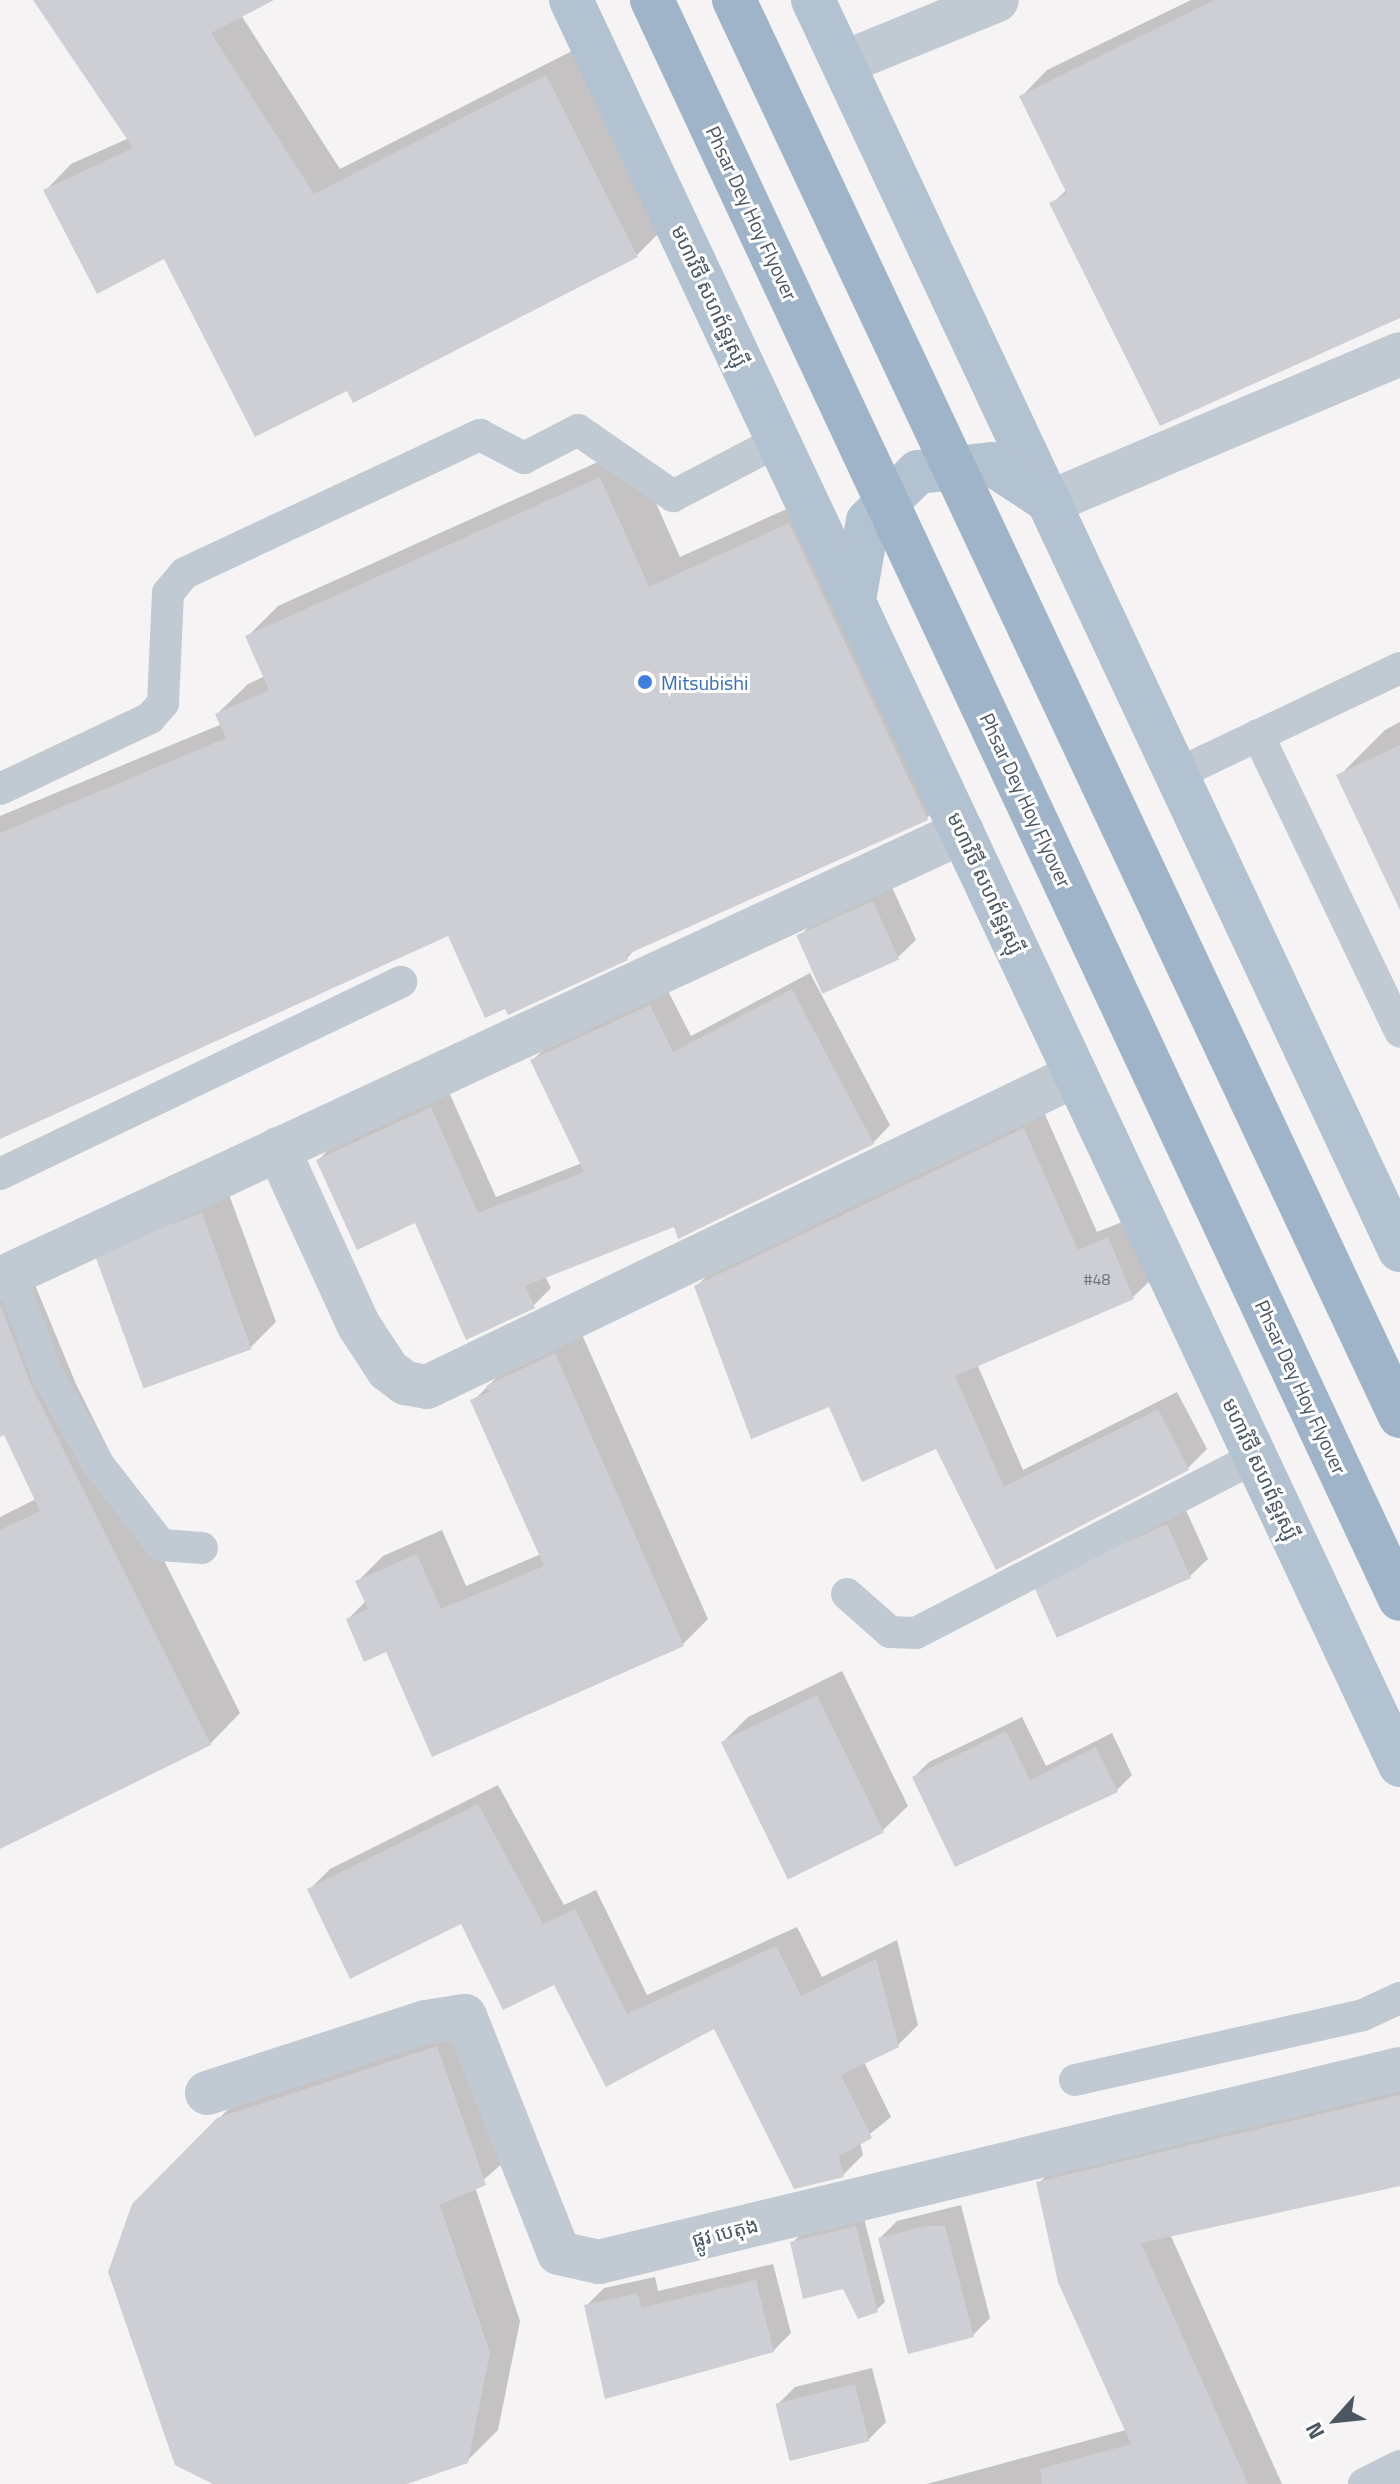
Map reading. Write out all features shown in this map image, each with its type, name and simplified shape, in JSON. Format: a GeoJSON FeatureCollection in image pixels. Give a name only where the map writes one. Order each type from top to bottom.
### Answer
{"type":"FeatureCollection","features":[{"type":"Feature","properties":{"kind":"highway","name":"Phsar Dey Hoy Flyover"},"geometry":{"type":"LineString","coordinates":[[652,0],[1400,1599]]}},
{"type":"Feature","properties":{"kind":"highway"},"geometry":{"type":"LineString","coordinates":[[734,0],[1400,1416]]}},
{"type":"Feature","properties":{"kind":"main road","name":"មហាវិថី សហព័ន្ធរុស្ស៊ី"},"geometry":{"type":"LineString","coordinates":[[571,0],[1400,1765]]}},
{"type":"Feature","properties":{"kind":"main road"},"geometry":{"type":"LineString","coordinates":[[813,0],[1400,1250]]}},
{"type":"Feature","properties":{"kind":"main road"},"geometry":{"type":"LineString","coordinates":[[854,600],[868,521],[918,472],[992,464],[1050,502]]}},
{"type":"Feature","properties":{"kind":"street"},"geometry":{"type":"LineString","coordinates":[[843,63],[997,0]]}},
{"type":"Feature","properties":{"kind":"street"},"geometry":{"type":"LineString","coordinates":[[1050,502],[1400,354]]}},
{"type":"Feature","properties":{"kind":"street"},"geometry":{"type":"LineString","coordinates":[[5,1277],[962,832]]}},
{"type":"Feature","properties":{"kind":"street"},"geometry":{"type":"LineString","coordinates":[[278,1149],[358,1324],[388,1370],[405,1383],[427,1387],[1076,1075]]}},
{"type":"Feature","properties":{"kind":"street","name":"ផ្លូវ បេតុង"},"geometry":{"type":"LineString","coordinates":[[207,2093],[426,2022],[465,2016],[559,2253],[599,2262],[1400,2069]]}},
{"type":"Feature","properties":{"kind":"lane"},"geometry":{"type":"LineString","coordinates":[[0,789],[103,744],[156,710],[164,689],[168,593],[185,573],[480,435],[524,458],[578,430],[673,496],[778,441]]}},
{"type":"Feature","properties":{"kind":"lane"},"geometry":{"type":"LineString","coordinates":[[1177,774],[1400,668]]}},
{"type":"Feature","properties":{"kind":"lane"},"geometry":{"type":"LineString","coordinates":[[1258,735],[1400,1032]]}},
{"type":"Feature","properties":{"kind":"lane"},"geometry":{"type":"LineString","coordinates":[[0,1174],[401,982]]}},
{"type":"Feature","properties":{"kind":"lane"},"geometry":{"type":"LineString","coordinates":[[5,1277],[48,1376],[98,1464],[161,1545],[202,1548]]}},
{"type":"Feature","properties":{"kind":"lane"},"geometry":{"type":"LineString","coordinates":[[847,1594],[890,1632],[916,1633],[1255,1457]]}},
{"type":"Feature","properties":{"kind":"lane"},"geometry":{"type":"LineString","coordinates":[[1075,2080],[1363,2015],[1400,1998]]}},
{"type":"Feature","properties":{"kind":"lane"},"geometry":{"type":"LineString","coordinates":[[1364,2484],[1400,2466]]}},
{"type":"Feature","properties":{"kind":"building"},"geometry":{"type":"Polygon","coordinates":[[[33,0],[274,0],[211,33],[314,194],[546,75],[638,257],[353,403],[347,391],[255,437],[164,259],[97,294],[43,190],[133,148],[33,0]]]}},
{"type":"Feature","properties":{"kind":"building"},"geometry":{"type":"Polygon","coordinates":[[[1214,0],[1400,0],[1400,318],[1160,426],[1049,203],[1067,194],[1019,96],[1214,0]]]}},
{"type":"Feature","properties":{"kind":"building"},"geometry":{"type":"Polygon","coordinates":[[[600,477],[649,587],[789,523],[928,820],[626,955],[628,960],[508,1015],[505,1009],[485,1018],[448,936],[0,1139],[0,833],[226,738],[215,714],[269,690],[245,636],[600,477]]]}},
{"type":"Feature","properties":{"kind":"building"},"geometry":{"type":"Polygon","coordinates":[[[1400,745],[1400,910],[1336,775],[1400,745]]]}},
{"type":"Feature","properties":{"kind":"building"},"geometry":{"type":"Polygon","coordinates":[[[873,901],[899,959],[822,994],[796,935],[873,901]]]}},
{"type":"Feature","properties":{"kind":"building"},"geometry":{"type":"Polygon","coordinates":[[[792,989],[874,1144],[678,1239],[674,1227],[525,1286],[535,1308],[466,1340],[415,1223],[357,1250],[316,1160],[431,1107],[478,1213],[584,1172],[530,1060],[650,1005],[673,1052],[792,989]]]}},
{"type":"Feature","properties":{"kind":"building"},"geometry":{"type":"Polygon","coordinates":[[[1024,1128],[1078,1250],[1108,1237],[1134,1299],[955,1376],[1004,1487],[1158,1409],[1189,1470],[996,1570],[936,1449],[862,1482],[829,1407],[751,1439],[694,1286],[1024,1128]]]}},
{"type":"Feature","properties":{"kind":"building"},"geometry":{"type":"Polygon","coordinates":[[[202,1213],[252,1349],[144,1389],[94,1252],[202,1213]]]}},
{"type":"Feature","properties":{"kind":"building"},"geometry":{"type":"Polygon","coordinates":[[[0,1304],[31,1385],[211,1745],[0,1849],[0,1530],[40,1511],[4,1435],[0,1437],[0,1304]]]}},
{"type":"Feature","properties":{"kind":"building"},"geometry":{"type":"Polygon","coordinates":[[[555,1353],[684,1646],[432,1757],[386,1652],[364,1662],[346,1619],[368,1609],[355,1581],[417,1554],[441,1609],[544,1566],[470,1400],[489,1392],[486,1386],[555,1353]]]}},
{"type":"Feature","properties":{"kind":"building"},"geometry":{"type":"Polygon","coordinates":[[[1167,1524],[1191,1578],[1057,1638],[1033,1584],[1167,1524]]]}},
{"type":"Feature","properties":{"kind":"building"},"geometry":{"type":"Polygon","coordinates":[[[817,1695],[884,1833],[788,1879],[721,1742],[817,1695]]]}},
{"type":"Feature","properties":{"kind":"building"},"geometry":{"type":"Polygon","coordinates":[[[1006,1731],[1030,1780],[1096,1747],[1118,1792],[955,1867],[912,1777],[1006,1731]]]}},
{"type":"Feature","properties":{"kind":"building"},"geometry":{"type":"Polygon","coordinates":[[[478,1804],[543,1924],[575,1909],[627,2014],[776,1946],[801,1996],[876,1959],[899,2047],[841,2075],[872,2138],[839,2156],[844,2177],[794,2189],[714,2029],[606,2087],[554,1985],[503,2010],[461,1924],[350,1979],[307,1889],[478,1804]]]}},
{"type":"Feature","properties":{"kind":"building"},"geometry":{"type":"Polygon","coordinates":[[[437,2046],[486,2185],[440,2205],[490,2353],[468,2463],[407,2484],[213,2484],[175,2465],[108,2272],[132,2204],[217,2118],[437,2046]]]}},
{"type":"Feature","properties":{"kind":"building"},"geometry":{"type":"Polygon","coordinates":[[[1400,2095],[1400,2186],[1141,2243],[1248,2484],[1042,2484],[1040,2469],[1131,2444],[1058,2282],[1036,2182],[1400,2095]]]}},
{"type":"Feature","properties":{"kind":"building"},"geometry":{"type":"Polygon","coordinates":[[[856,2226],[878,2312],[858,2319],[843,2289],[803,2299],[790,2242],[856,2226]]]}},
{"type":"Feature","properties":{"kind":"building"},"geometry":{"type":"Polygon","coordinates":[[[925,2226],[945,2226],[974,2337],[908,2354],[878,2238],[925,2226]]]}},
{"type":"Feature","properties":{"kind":"building"},"geometry":{"type":"Polygon","coordinates":[[[756,2280],[774,2352],[605,2399],[584,2305],[638,2293],[641,2308],[756,2280]]]}},
{"type":"Feature","properties":{"kind":"building"},"geometry":{"type":"Polygon","coordinates":[[[855,2384],[869,2441],[790,2461],[775,2404],[855,2384]]]}},
{"type":"Feature","properties":{"kind":"place","name":"Mitsubishi"},"geometry":{"type":"Point","coordinates":[645,682]}}]}
